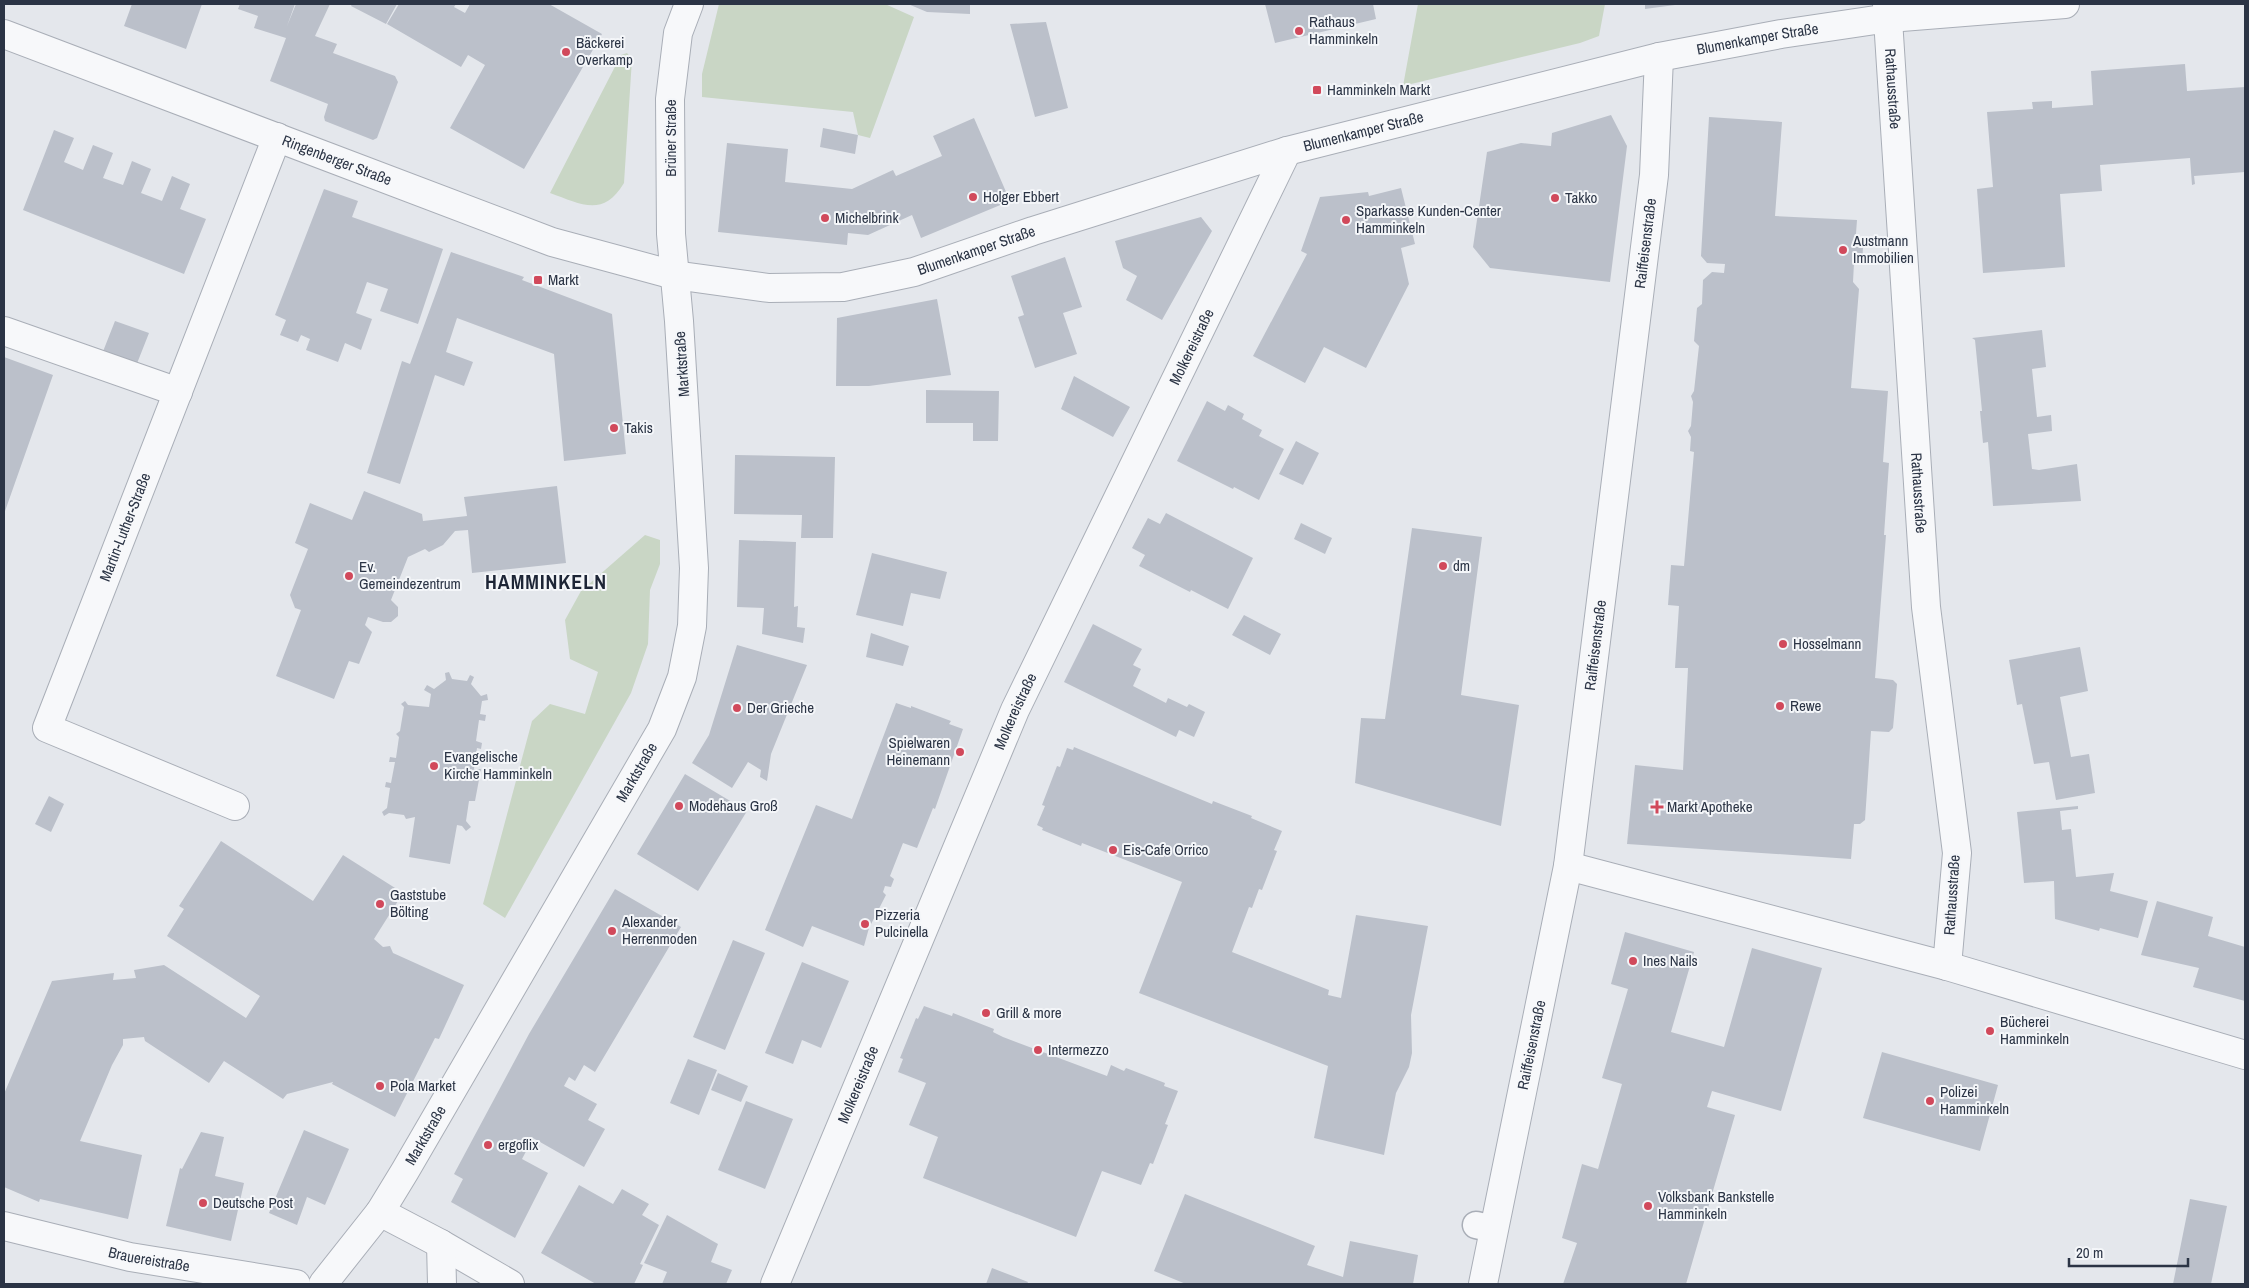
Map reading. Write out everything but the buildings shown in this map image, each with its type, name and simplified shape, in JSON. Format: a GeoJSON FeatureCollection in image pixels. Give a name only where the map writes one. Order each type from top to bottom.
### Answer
{"type":"FeatureCollection","features":[{"type":"Feature","properties":{"kind":"street","name":"Brüner Straße"},"geometry":{"type":"LineString","coordinates":[[674,275],[671,234],[670,99],[678,34],[689,4]]}},
{"type":"Feature","properties":{"kind":"street","name":"Blumenkamper Straße"},"geometry":{"type":"LineString","coordinates":[[674,275],[769,288],[843,287],[914,272],[1033,231],[1287,151],[1659,57],[1888,11],[2065,4]]}},
{"type":"Feature","properties":{"kind":"street","name":"Rathausstraße"},"geometry":{"type":"LineString","coordinates":[[1888,11],[1926,607],[1956,853],[1947,966]]}},
{"type":"Feature","properties":{"kind":"street","name":"Ringenberger Straße"},"geometry":{"type":"LineString","coordinates":[[4,34],[552,242],[674,275]]}},
{"type":"Feature","properties":{"kind":"street","name":"Raiffeisenstraße"},"geometry":{"type":"LineString","coordinates":[[1483,1284],[1485,1227],[1568,866],[1654,176],[1659,57]]}},
{"type":"Feature","properties":{"kind":"street","name":"Martin-Luther-Straße"},"geometry":{"type":"LineString","coordinates":[[235,806],[47,728],[277,137]]}},
{"type":"Feature","properties":{"kind":"street","name":"Molkereistraße"},"geometry":{"type":"LineString","coordinates":[[776,1284],[1015,710],[1287,151]]}},
{"type":"Feature","properties":{"kind":"street","name":"Marktstraße"},"geometry":{"type":"LineString","coordinates":[[323,1284],[380,1212],[662,729],[682,677],[692,626],[694,568],[680,331],[674,275]]}},
{"type":"Feature","properties":{"kind":"street"},"geometry":{"type":"LineString","coordinates":[[4,331],[178,392]]}},
{"type":"Feature","properties":{"kind":"street"},"geometry":{"type":"LineString","coordinates":[[1568,866],[1947,966],[2245,1055]]}},
{"type":"Feature","properties":{"kind":"street"},"geometry":{"type":"LineString","coordinates":[[380,1212],[441,1244],[510,1284]]}},
{"type":"Feature","properties":{"kind":"street","name":"Brauereistraße"},"geometry":{"type":"LineString","coordinates":[[4,1226],[130,1258],[296,1284]]}},
{"type":"Feature","properties":{"kind":"street"},"geometry":{"type":"LineString","coordinates":[[441,1244],[442,1284]]}},
{"type":"Feature","properties":{"kind":"green space"},"geometry":{"type":"Polygon","coordinates":[[[719,4],[885,4],[914,17],[870,138],[858,135],[853,112],[702,97],[702,74],[719,4]]]}},
{"type":"Feature","properties":{"kind":"green space"},"geometry":{"type":"Polygon","coordinates":[[[1418,4],[1605,4],[1599,36],[1580,43],[1403,86],[1418,4]]]}},
{"type":"Feature","properties":{"kind":"green space"},"geometry":{"type":"Polygon","coordinates":[[[627,53],[632,59],[624,183],[608,201],[600,204],[582,204],[550,193],[621,55],[627,53]]]}},
{"type":"Feature","properties":{"kind":"green space"},"geometry":{"type":"Polygon","coordinates":[[[645,535],[660,540],[660,564],[650,590],[648,644],[631,693],[505,918],[483,904],[532,721],[550,704],[585,714],[598,672],[570,659],[565,620],[581,591],[645,535]]]}},
{"type":"Feature","properties":{"kind":"place","name":"Rathaus Hamminkeln"},"geometry":{"type":"Point","coordinates":[1299,31]}},
{"type":"Feature","properties":{"kind":"place","name":"Bäckerei Overkamp"},"geometry":{"type":"Point","coordinates":[566,52]}},
{"type":"Feature","properties":{"kind":"place","name":"Hamminkeln Markt"},"geometry":{"type":"Point","coordinates":[1317,90]}},
{"type":"Feature","properties":{"kind":"place","name":"Holger Ebbert"},"geometry":{"type":"Point","coordinates":[973,197]}},
{"type":"Feature","properties":{"kind":"place","name":"Takko"},"geometry":{"type":"Point","coordinates":[1555,198]}},
{"type":"Feature","properties":{"kind":"place","name":"Michelbrink"},"geometry":{"type":"Point","coordinates":[825,218]}},
{"type":"Feature","properties":{"kind":"place","name":"Sparkasse Kunden-Center Hamminkeln"},"geometry":{"type":"Point","coordinates":[1346,220]}},
{"type":"Feature","properties":{"kind":"place","name":"Austmann Immobilien"},"geometry":{"type":"Point","coordinates":[1843,250]}},
{"type":"Feature","properties":{"kind":"place","name":"Markt"},"geometry":{"type":"Point","coordinates":[538,280]}},
{"type":"Feature","properties":{"kind":"place","name":"Takis"},"geometry":{"type":"Point","coordinates":[614,428]}},
{"type":"Feature","properties":{"kind":"place","name":"dm"},"geometry":{"type":"Point","coordinates":[1443,566]}},
{"type":"Feature","properties":{"kind":"place","name":"Ev. Gemeindezentrum"},"geometry":{"type":"Point","coordinates":[349,576]}},
{"type":"Feature","properties":{"kind":"place","name":"Hosselmann"},"geometry":{"type":"Point","coordinates":[1783,644]}},
{"type":"Feature","properties":{"kind":"place","name":"Rewe"},"geometry":{"type":"Point","coordinates":[1780,706]}},
{"type":"Feature","properties":{"kind":"place","name":"Der Grieche"},"geometry":{"type":"Point","coordinates":[737,708]}},
{"type":"Feature","properties":{"kind":"place","name":"Spielwaren Heinemann"},"geometry":{"type":"Point","coordinates":[960,752]}},
{"type":"Feature","properties":{"kind":"place","name":"Evangelische Kirche Hamminkeln"},"geometry":{"type":"Point","coordinates":[434,766]}},
{"type":"Feature","properties":{"kind":"place","name":"Modehaus Groß"},"geometry":{"type":"Point","coordinates":[679,806]}},
{"type":"Feature","properties":{"kind":"place","name":"Markt Apotheke"},"geometry":{"type":"Point","coordinates":[1657,807]}},
{"type":"Feature","properties":{"kind":"place","name":"Eis-Cafe Orrico"},"geometry":{"type":"Point","coordinates":[1113,850]}},
{"type":"Feature","properties":{"kind":"place","name":"Gaststube Bölting"},"geometry":{"type":"Point","coordinates":[380,904]}},
{"type":"Feature","properties":{"kind":"place","name":"Pizzeria Pulcinella"},"geometry":{"type":"Point","coordinates":[865,924]}},
{"type":"Feature","properties":{"kind":"place","name":"Alexander Herrenmoden"},"geometry":{"type":"Point","coordinates":[612,931]}},
{"type":"Feature","properties":{"kind":"place","name":"Ines Nails"},"geometry":{"type":"Point","coordinates":[1633,961]}},
{"type":"Feature","properties":{"kind":"place","name":"Grill & more"},"geometry":{"type":"Point","coordinates":[986,1013]}},
{"type":"Feature","properties":{"kind":"place","name":"Bücherei Hamminkeln"},"geometry":{"type":"Point","coordinates":[1990,1031]}},
{"type":"Feature","properties":{"kind":"place","name":"Intermezzo"},"geometry":{"type":"Point","coordinates":[1038,1050]}},
{"type":"Feature","properties":{"kind":"place","name":"Pola Market"},"geometry":{"type":"Point","coordinates":[380,1086]}},
{"type":"Feature","properties":{"kind":"place","name":"Polizei Hamminkeln"},"geometry":{"type":"Point","coordinates":[1930,1101]}},
{"type":"Feature","properties":{"kind":"place","name":"ergoflix"},"geometry":{"type":"Point","coordinates":[488,1145]}},
{"type":"Feature","properties":{"kind":"place","name":"Deutsche Post"},"geometry":{"type":"Point","coordinates":[203,1203]}},
{"type":"Feature","properties":{"kind":"place","name":"Volksbank Bankstelle Hamminkeln"},"geometry":{"type":"Point","coordinates":[1648,1206]}},
{"type":"Feature","properties":{"kind":"district","name":"HAMMINKELN"},"geometry":{"type":"Point","coordinates":[546,582]}}]}
